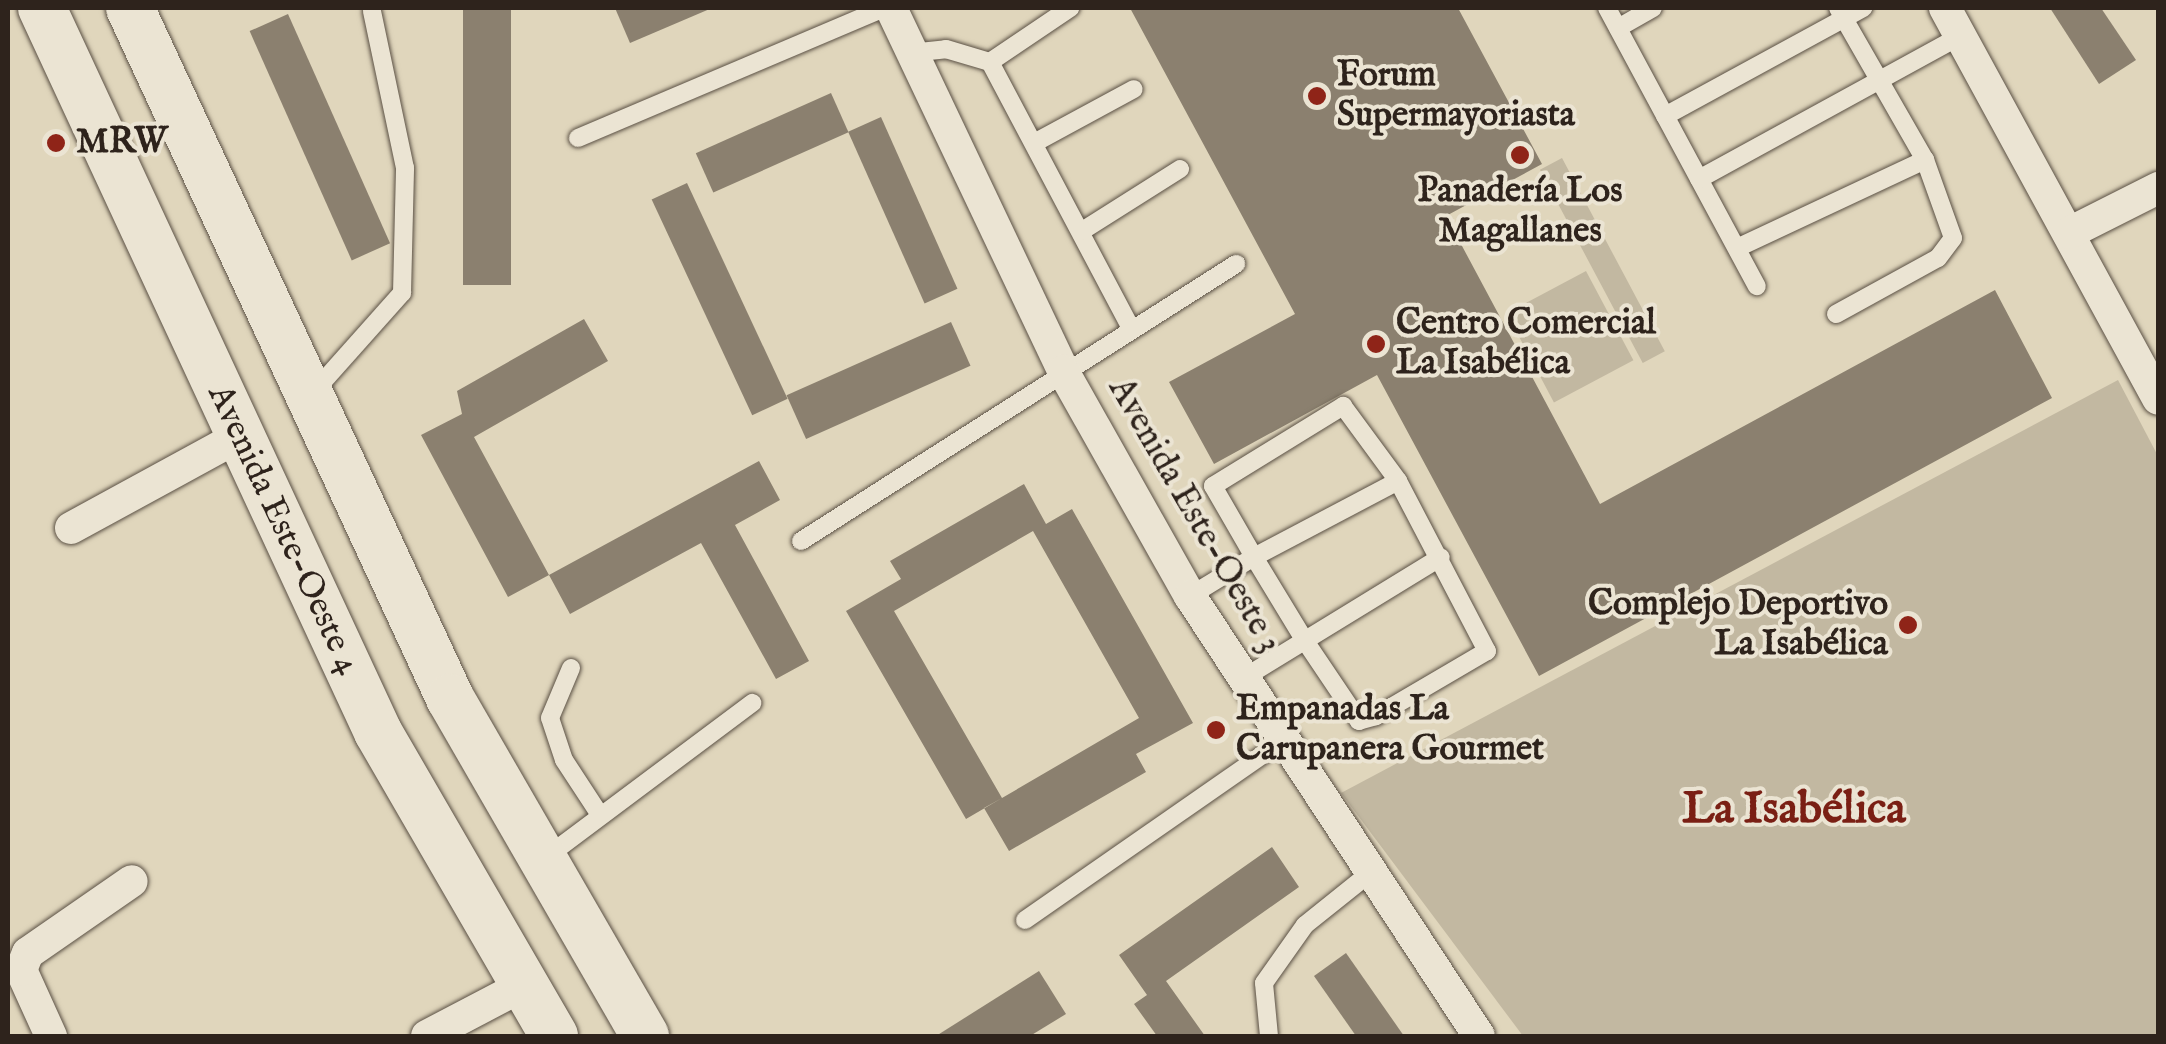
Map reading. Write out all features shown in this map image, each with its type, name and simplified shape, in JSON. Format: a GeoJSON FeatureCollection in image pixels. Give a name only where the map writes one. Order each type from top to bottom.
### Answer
{"type":"FeatureCollection","features":[{"type":"Feature","properties":{"kind":"main road","name":"Avenida Este-Oeste 4"},"geometry":{"type":"LineString","coordinates":[[42,8],[378,732],[554,1036]]}},
{"type":"Feature","properties":{"kind":"main road"},"geometry":{"type":"LineString","coordinates":[[130,8],[307,398],[450,698],[644,1036]]}},
{"type":"Feature","properties":{"kind":"street","name":"Avenida Este-Oeste 3"},"geometry":{"type":"LineString","coordinates":[[887,8],[1063,371],[1190,596],[1479,1036]]}},
{"type":"Feature","properties":{"kind":"street"},"geometry":{"type":"LineString","coordinates":[[1953,22],[2158,399]]}},
{"type":"Feature","properties":{"kind":"street"},"geometry":{"type":"LineString","coordinates":[[2069,234],[2158,188]]}},
{"type":"Feature","properties":{"kind":"street"},"geometry":{"type":"LineString","coordinates":[[71,528],[238,436]]}},
{"type":"Feature","properties":{"kind":"street"},"geometry":{"type":"LineString","coordinates":[[52,1036],[21,970],[28,953],[132,881]]}},
{"type":"Feature","properties":{"kind":"street"},"geometry":{"type":"LineString","coordinates":[[427,1036],[524,985]]}},
{"type":"Feature","properties":{"kind":"lane"},"geometry":{"type":"LineString","coordinates":[[578,138],[887,8]]}},
{"type":"Feature","properties":{"kind":"lane"},"geometry":{"type":"LineString","coordinates":[[990,62],[1070,8]]}},
{"type":"Feature","properties":{"kind":"lane"},"geometry":{"type":"LineString","coordinates":[[1607,8],[1756,286]]}},
{"type":"Feature","properties":{"kind":"lane"},"geometry":{"type":"LineString","coordinates":[[1618,28],[1653,8]]}},
{"type":"Feature","properties":{"kind":"lane"},"geometry":{"type":"LineString","coordinates":[[1666,116],[1840,13],[1863,8]]}},
{"type":"Feature","properties":{"kind":"lane"},"geometry":{"type":"LineString","coordinates":[[307,398],[402,293],[406,168],[372,11]]}},
{"type":"Feature","properties":{"kind":"lane"},"geometry":{"type":"LineString","coordinates":[[1836,314],[1938,258],[1953,238],[1925,160],[1840,13]]}},
{"type":"Feature","properties":{"kind":"lane"},"geometry":{"type":"LineString","coordinates":[[1699,179],[1877,77],[1953,22]]}},
{"type":"Feature","properties":{"kind":"lane"},"geometry":{"type":"LineString","coordinates":[[910,52],[946,49],[990,62],[1036,142],[1129,324]]}},
{"type":"Feature","properties":{"kind":"lane"},"geometry":{"type":"LineString","coordinates":[[1036,142],[1134,90]]}},
{"type":"Feature","properties":{"kind":"lane"},"geometry":{"type":"LineString","coordinates":[[1738,248],[1925,160]]}},
{"type":"Feature","properties":{"kind":"lane"},"geometry":{"type":"LineString","coordinates":[[1082,231],[1180,169]]}},
{"type":"Feature","properties":{"kind":"lane"},"geometry":{"type":"LineString","coordinates":[[801,541],[1129,324],[1236,264]]}},
{"type":"Feature","properties":{"kind":"lane"},"geometry":{"type":"LineString","coordinates":[[1350,406],[1441,557],[1488,651],[1358,721],[1254,557],[1214,478],[1333,408],[1350,406]]}},
{"type":"Feature","properties":{"kind":"lane"},"geometry":{"type":"LineString","coordinates":[[1190,596],[1254,557],[1398,481]]}},
{"type":"Feature","properties":{"kind":"lane"},"geometry":{"type":"LineString","coordinates":[[1242,678],[1441,557]]}},
{"type":"Feature","properties":{"kind":"lane"},"geometry":{"type":"LineString","coordinates":[[571,668],[550,718],[598,812]]}},
{"type":"Feature","properties":{"kind":"lane"},"geometry":{"type":"LineString","coordinates":[[542,860],[598,812],[752,703]]}},
{"type":"Feature","properties":{"kind":"lane"},"geometry":{"type":"LineString","coordinates":[[1025,920],[1283,741]]}},
{"type":"Feature","properties":{"kind":"lane"},"geometry":{"type":"LineString","coordinates":[[1270,1036],[1264,983],[1304,925],[1370,873]]}},
{"type":"Feature","properties":{"kind":"shaded area"},"geometry":{"type":"Polygon","coordinates":[[[1562,158],[1665,351],[1643,363],[1540,170],[1562,158]]]}},
{"type":"Feature","properties":{"kind":"shaded area"},"geometry":{"type":"Polygon","coordinates":[[[1586,271],[1633,360],[1554,402],[1507,313],[1586,271]]]}},
{"type":"Feature","properties":{"kind":"shaded area","name":"Complejo Deportivo La Isabélica"},"geometry":{"type":"Polygon","coordinates":[[[2118,380],[2158,456],[2158,1036],[1523,1036],[1341,793],[2118,380]]]}},
{"type":"Feature","properties":{"kind":"building"},"geometry":{"type":"Polygon","coordinates":[[[463,8],[511,8],[511,285],[463,285],[463,8]]]}},
{"type":"Feature","properties":{"kind":"building"},"geometry":{"type":"Polygon","coordinates":[[[615,8],[712,8],[630,43],[615,8]]]}},
{"type":"Feature","properties":{"kind":"building","name":"Centro Comercial La Isabélica"},"geometry":{"type":"Polygon","coordinates":[[[1130,8],[1458,8],[1542,164],[1446,216],[1600,504],[1995,290],[2052,398],[1539,676],[1377,375],[1214,464],[1169,382],[1295,314],[1130,8]]]}},
{"type":"Feature","properties":{"kind":"building"},"geometry":{"type":"Polygon","coordinates":[[[2050,8],[2101,8],[2136,60],[2099,84],[2050,8]]]}},
{"type":"Feature","properties":{"kind":"building"},"geometry":{"type":"Polygon","coordinates":[[[288,14],[390,243],[352,260],[250,31],[288,14]]]}},
{"type":"Feature","properties":{"kind":"building"},"geometry":{"type":"Polygon","coordinates":[[[831,93],[848,132],[713,192],[696,153],[831,93]]]}},
{"type":"Feature","properties":{"kind":"building"},"geometry":{"type":"Polygon","coordinates":[[[881,117],[957,289],[925,303],[848,132],[881,117]]]}},
{"type":"Feature","properties":{"kind":"building"},"geometry":{"type":"Polygon","coordinates":[[[687,183],[788,399],[752,415],[652,199],[687,183]]]}},
{"type":"Feature","properties":{"kind":"building"},"geometry":{"type":"Polygon","coordinates":[[[584,319],[608,361],[474,437],[549,575],[508,597],[421,435],[462,414],[457,391],[584,319]]]}},
{"type":"Feature","properties":{"kind":"building"},"geometry":{"type":"Polygon","coordinates":[[[951,322],[971,366],[806,439],[787,395],[951,322]]]}},
{"type":"Feature","properties":{"kind":"building"},"geometry":{"type":"Polygon","coordinates":[[[759,461],[780,500],[735,525],[809,661],[776,679],[701,543],[570,614],[549,575],[759,461]]]}},
{"type":"Feature","properties":{"kind":"building"},"geometry":{"type":"Polygon","coordinates":[[[1024,484],[1046,524],[1072,509],[1193,723],[1136,754],[1146,772],[1009,851],[984,808],[966,819],[846,611],[901,579],[890,561],[1024,484]],[[1033,531],[894,611],[1002,798],[1139,718],[1033,531]]]}},
{"type":"Feature","properties":{"kind":"building"},"geometry":{"type":"Polygon","coordinates":[[[1272,847],[1299,887],[1166,981],[1205,1036],[1157,1036],[1134,1004],[1147,995],[1119,955],[1272,847]]]}},
{"type":"Feature","properties":{"kind":"building"},"geometry":{"type":"Polygon","coordinates":[[[1346,953],[1404,1036],[1356,1036],[1314,976],[1346,953]]]}},
{"type":"Feature","properties":{"kind":"building"},"geometry":{"type":"Polygon","coordinates":[[[1039,971],[1066,1014],[1030,1036],[936,1036],[1039,971]]]}},
{"type":"Feature","properties":{"kind":"place","name":"Forum Supermayoriasta"},"geometry":{"type":"Point","coordinates":[1317,96]}},
{"type":"Feature","properties":{"kind":"place","name":"MRW"},"geometry":{"type":"Point","coordinates":[56,143]}},
{"type":"Feature","properties":{"kind":"place","name":"Panadería Los Magallanes"},"geometry":{"type":"Point","coordinates":[1520,155]}},
{"type":"Feature","properties":{"kind":"place","name":"Centro Comercial La Isabélica"},"geometry":{"type":"Point","coordinates":[1376,344]}},
{"type":"Feature","properties":{"kind":"place","name":"Complejo Deportivo La Isabélica"},"geometry":{"type":"Point","coordinates":[1908,625]}},
{"type":"Feature","properties":{"kind":"place","name":"Empanadas La Carupanera Gourmet"},"geometry":{"type":"Point","coordinates":[1216,730]}},
{"type":"Feature","properties":{"kind":"district","name":"La Isabélica"},"geometry":{"type":"Point","coordinates":[1794,810]}}]}
